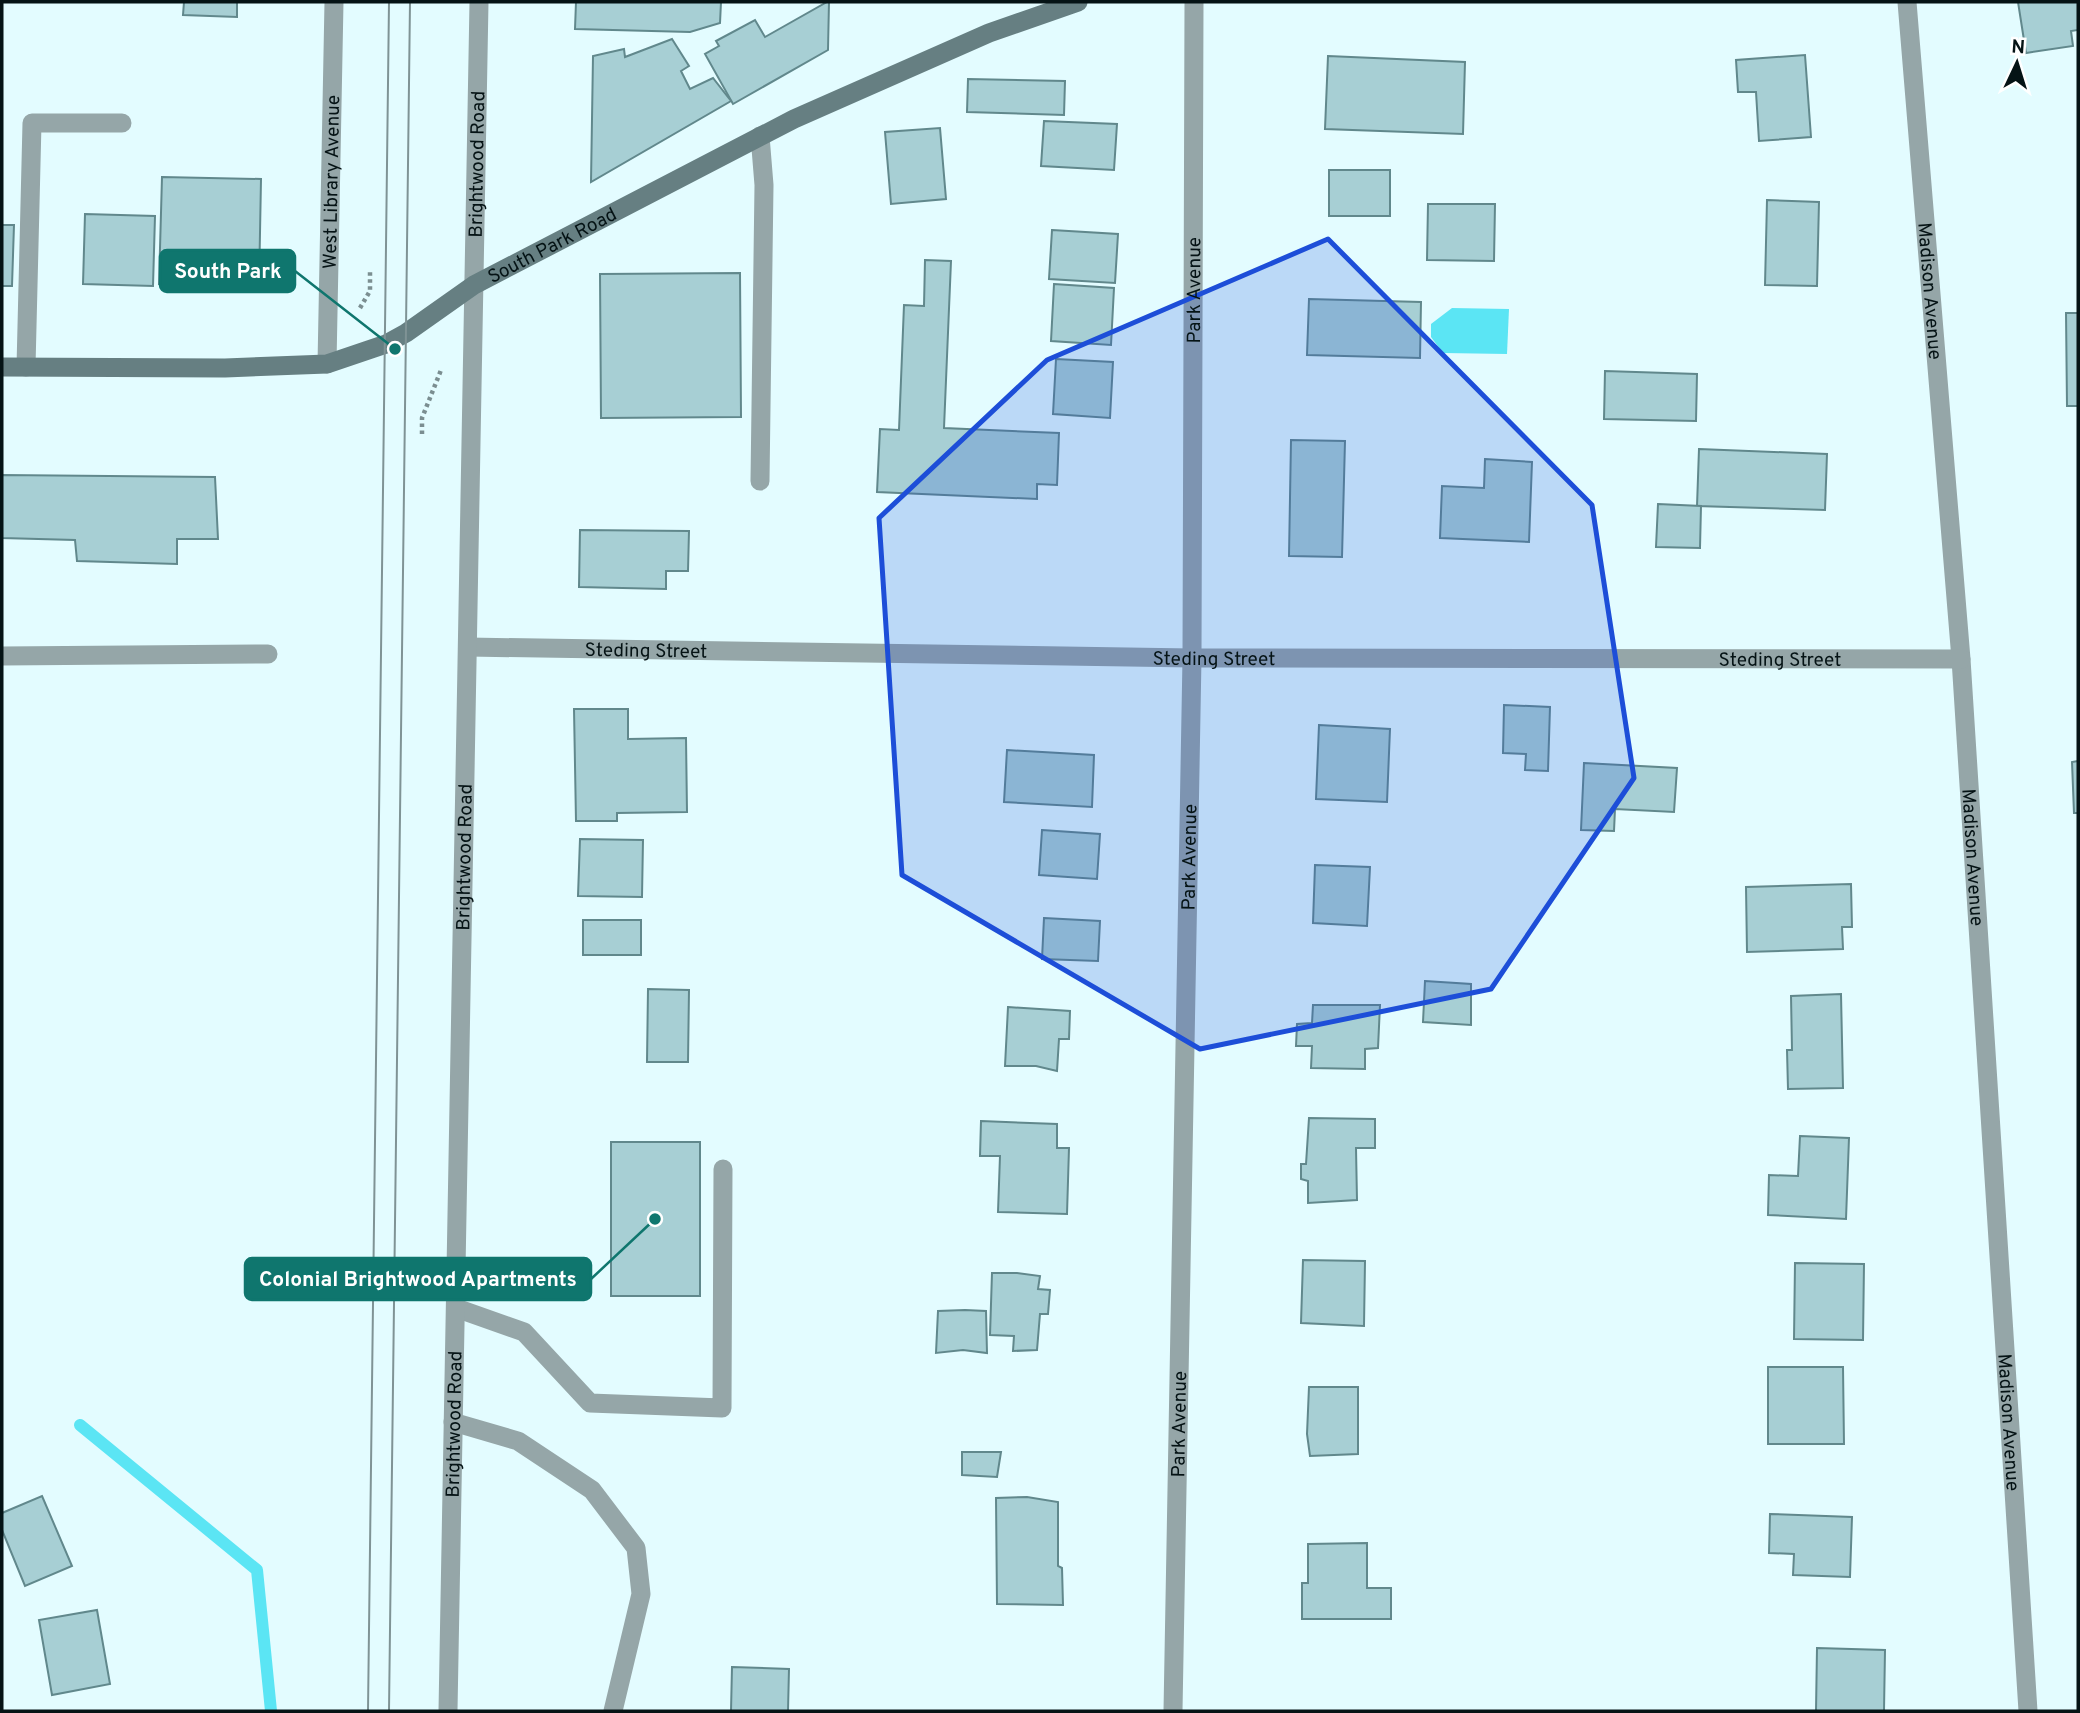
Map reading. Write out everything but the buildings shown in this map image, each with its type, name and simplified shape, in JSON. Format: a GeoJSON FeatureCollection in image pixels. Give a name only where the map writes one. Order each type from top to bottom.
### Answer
{"type":"FeatureCollection","features":[{"type":"Feature","properties":{"kind":"main road","name":"South Park Road"},"geometry":{"type":"LineString","coordinates":[[2,368],[225,368],[327,363],[396,338],[474,285],[794,119],[989,33],[1078,2]]}},
{"type":"Feature","properties":{"kind":"street","name":"West Library Avenue"},"geometry":{"type":"LineString","coordinates":[[327,363],[334,2]]}},
{"type":"Feature","properties":{"kind":"street","name":"Brightwood Road"},"geometry":{"type":"LineString","coordinates":[[448,1711],[479,2]]}},
{"type":"Feature","properties":{"kind":"street","name":"Park Avenue"},"geometry":{"type":"LineString","coordinates":[[1173,1711],[1192,658],[1194,2]]}},
{"type":"Feature","properties":{"kind":"street","name":"Madison Avenue"},"geometry":{"type":"LineString","coordinates":[[1907,2],[1961,659],[2028,1711]]}},
{"type":"Feature","properties":{"kind":"street"},"geometry":{"type":"LineString","coordinates":[[26,367],[32,123],[122,123]]}},
{"type":"Feature","properties":{"kind":"street"},"geometry":{"type":"LineString","coordinates":[[760,136],[764,185],[760,481]]}},
{"type":"Feature","properties":{"kind":"street","name":"Steding Street"},"geometry":{"type":"LineString","coordinates":[[468,647],[1192,658],[1961,659]]}},
{"type":"Feature","properties":{"kind":"street"},"geometry":{"type":"LineString","coordinates":[[2,656],[268,654]]}},
{"type":"Feature","properties":{"kind":"street"},"geometry":{"type":"LineString","coordinates":[[456,1308],[524,1332],[590,1403],[722,1408],[723,1169]]}},
{"type":"Feature","properties":{"kind":"street"},"geometry":{"type":"LineString","coordinates":[[453,1422],[518,1441],[592,1490],[636,1548],[641,1594],[612,1711]]}},
{"type":"Feature","properties":{"kind":"highlighted area"},"geometry":{"type":"Polygon","coordinates":[[[1328,239],[1592,505],[1634,778],[1491,989],[1200,1049],[902,875],[879,518],[1047,360],[1328,239]]]}},
{"type":"Feature","properties":{"kind":"water"},"geometry":{"type":"Polygon","coordinates":[[[1452,308],[1509,309],[1507,354],[1443,353],[1431,337],[1431,324],[1452,308]]]}},
{"type":"Feature","properties":{"kind":"waterway"},"geometry":{"type":"LineString","coordinates":[[80,1425],[257,1570],[271,1711]]}},
{"type":"Feature","properties":{"kind":"tram line"},"geometry":{"type":"LineString","coordinates":[[368,1711],[389,2]]}},
{"type":"Feature","properties":{"kind":"tram line"},"geometry":{"type":"LineString","coordinates":[[389,1711],[410,2]]}},
{"type":"Feature","properties":{"kind":"place","name":"South Park"},"geometry":{"type":"Point","coordinates":[395,349]}},
{"type":"Feature","properties":{"kind":"place","name":"Colonial Brightwood Apartments"},"geometry":{"type":"Point","coordinates":[655,1219]}}]}
